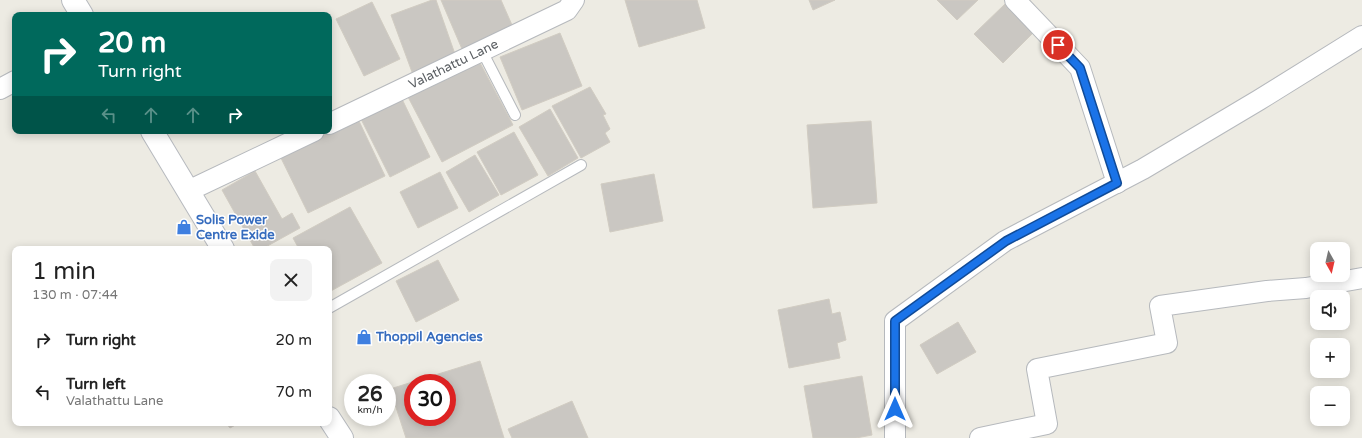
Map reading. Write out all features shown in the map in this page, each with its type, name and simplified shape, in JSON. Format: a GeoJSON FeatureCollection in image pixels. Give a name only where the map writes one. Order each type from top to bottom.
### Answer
{"type":"FeatureCollection","features":[{"type":"Feature","properties":{"kind":"main road"},"geometry":{"type":"LineString","coordinates":[[73,0],[80,12]]}},
{"type":"Feature","properties":{"kind":"main road"},"geometry":{"type":"LineString","coordinates":[[154,134],[221,246]]}},
{"type":"Feature","properties":{"kind":"main road"},"geometry":{"type":"LineString","coordinates":[[332,423],[342,438]]}},
{"type":"Feature","properties":{"kind":"street","name":"Valathattu Lane"},"geometry":{"type":"LineString","coordinates":[[332,123],[567,10],[574,0]]}},
{"type":"Feature","properties":{"kind":"street"},"geometry":{"type":"LineString","coordinates":[[1014,0],[1080,68],[1117,183]]}},
{"type":"Feature","properties":{"kind":"street"},"geometry":{"type":"LineString","coordinates":[[895,438],[895,321],[1006,241],[1144,169],[1362,36]]}},
{"type":"Feature","properties":{"kind":"street"},"geometry":{"type":"LineString","coordinates":[[0,89],[12,83]]}},
{"type":"Feature","properties":{"kind":"street"},"geometry":{"type":"LineString","coordinates":[[188,191],[308,134]]}},
{"type":"Feature","properties":{"kind":"street"},"geometry":{"type":"LineString","coordinates":[[980,438],[1047,424],[1038,369],[1167,343],[1160,306],[1267,291],[1306,288],[1362,278]]}},
{"type":"Feature","properties":{"kind":"lane"},"geometry":{"type":"LineString","coordinates":[[482,52],[515,115]]}},
{"type":"Feature","properties":{"kind":"lane"},"geometry":{"type":"LineString","coordinates":[[332,306],[581,165]]}},
{"type":"Feature","properties":{"kind":"building"},"geometry":{"type":"Polygon","coordinates":[[[432,0],[436,0],[456,57],[412,72],[391,15],[432,0]]]}},
{"type":"Feature","properties":{"kind":"building"},"geometry":{"type":"Polygon","coordinates":[[[441,0],[501,0],[512,25],[462,49],[441,0]]]}},
{"type":"Feature","properties":{"kind":"building"},"geometry":{"type":"Polygon","coordinates":[[[625,0],[697,0],[705,28],[639,47],[625,0]]]}},
{"type":"Feature","properties":{"kind":"building"},"geometry":{"type":"Polygon","coordinates":[[[809,0],[835,0],[813,10],[809,0]]]}},
{"type":"Feature","properties":{"kind":"building"},"geometry":{"type":"Polygon","coordinates":[[[937,0],[978,0],[957,20],[937,0]]]}},
{"type":"Feature","properties":{"kind":"building"},"geometry":{"type":"Polygon","coordinates":[[[372,2],[400,59],[364,76],[336,19],[372,2]]]}},
{"type":"Feature","properties":{"kind":"building"},"geometry":{"type":"Polygon","coordinates":[[[1005,4],[1034,32],[1003,63],[974,34],[1005,4]]]}},
{"type":"Feature","properties":{"kind":"building"},"geometry":{"type":"Polygon","coordinates":[[[560,33],[582,86],[522,110],[500,57],[560,33]]]}},
{"type":"Feature","properties":{"kind":"building"},"geometry":{"type":"Polygon","coordinates":[[[478,59],[513,125],[442,162],[407,95],[478,59]]]}},
{"type":"Feature","properties":{"kind":"building"},"geometry":{"type":"Polygon","coordinates":[[[590,87],[606,114],[603,115],[610,129],[605,133],[610,142],[581,158],[552,106],[590,87]]]}},
{"type":"Feature","properties":{"kind":"building"},"geometry":{"type":"Polygon","coordinates":[[[401,97],[430,157],[390,177],[360,117],[401,97]]]}},
{"type":"Feature","properties":{"kind":"building"},"geometry":{"type":"Polygon","coordinates":[[[550,109],[578,158],[548,176],[519,127],[550,109]]]}},
{"type":"Feature","properties":{"kind":"building"},"geometry":{"type":"Polygon","coordinates":[[[358,119],[385,176],[308,213],[280,156],[326,134],[332,134],[332,131],[358,119]]]}},
{"type":"Feature","properties":{"kind":"building"},"geometry":{"type":"Polygon","coordinates":[[[871,121],[877,203],[813,208],[807,125],[871,121]]]}},
{"type":"Feature","properties":{"kind":"building"},"geometry":{"type":"Polygon","coordinates":[[[514,132],[538,175],[501,195],[477,152],[514,132]]]}},
{"type":"Feature","properties":{"kind":"building"},"geometry":{"type":"Polygon","coordinates":[[[475,155],[499,195],[469,212],[446,172],[475,155]]]}},
{"type":"Feature","properties":{"kind":"building"},"geometry":{"type":"Polygon","coordinates":[[[255,171],[282,219],[292,213],[300,228],[267,246],[253,246],[222,190],[255,171]]]}},
{"type":"Feature","properties":{"kind":"building"},"geometry":{"type":"Polygon","coordinates":[[[440,172],[458,208],[418,228],[400,192],[440,172]]]}},
{"type":"Feature","properties":{"kind":"building"},"geometry":{"type":"Polygon","coordinates":[[[654,174],[663,221],[610,232],[601,184],[654,174]]]}},
{"type":"Feature","properties":{"kind":"building"},"geometry":{"type":"Polygon","coordinates":[[[350,207],[382,263],[332,290],[332,246],[297,246],[293,238],[350,207]]]}},
{"type":"Feature","properties":{"kind":"building"},"geometry":{"type":"Polygon","coordinates":[[[438,260],[459,300],[416,322],[396,281],[438,260]]]}},
{"type":"Feature","properties":{"kind":"building"},"geometry":{"type":"Polygon","coordinates":[[[829,299],[832,314],[840,312],[846,340],[837,343],[840,358],[789,368],[778,310],[829,299]]]}},
{"type":"Feature","properties":{"kind":"building"},"geometry":{"type":"Polygon","coordinates":[[[958,322],[976,352],[937,374],[920,345],[958,322]]]}},
{"type":"Feature","properties":{"kind":"building"},"geometry":{"type":"Polygon","coordinates":[[[480,361],[504,438],[406,438],[396,407],[396,387],[404,385],[404,426],[456,426],[456,374],[438,374],[480,361]]]}},
{"type":"Feature","properties":{"kind":"building"},"geometry":{"type":"Polygon","coordinates":[[[862,376],[872,435],[856,438],[813,438],[804,386],[862,376]]]}},
{"type":"Feature","properties":{"kind":"building"},"geometry":{"type":"Polygon","coordinates":[[[572,401],[588,438],[512,438],[508,429],[572,401]]]}},
{"type":"Feature","properties":{"kind":"place","name":"Solis Power Centre Exide"},"geometry":{"type":"Point","coordinates":[184,227]}},
{"type":"Feature","properties":{"kind":"place","name":"Thoppil Agencies"},"geometry":{"type":"Point","coordinates":[364,337]}},
{"type":"Feature","properties":{"kind":"route"},"geometry":{"type":"LineString","coordinates":[[895,409],[895,321],[1006,241],[1117,183],[1080,68],[1058,45]]}}]}
